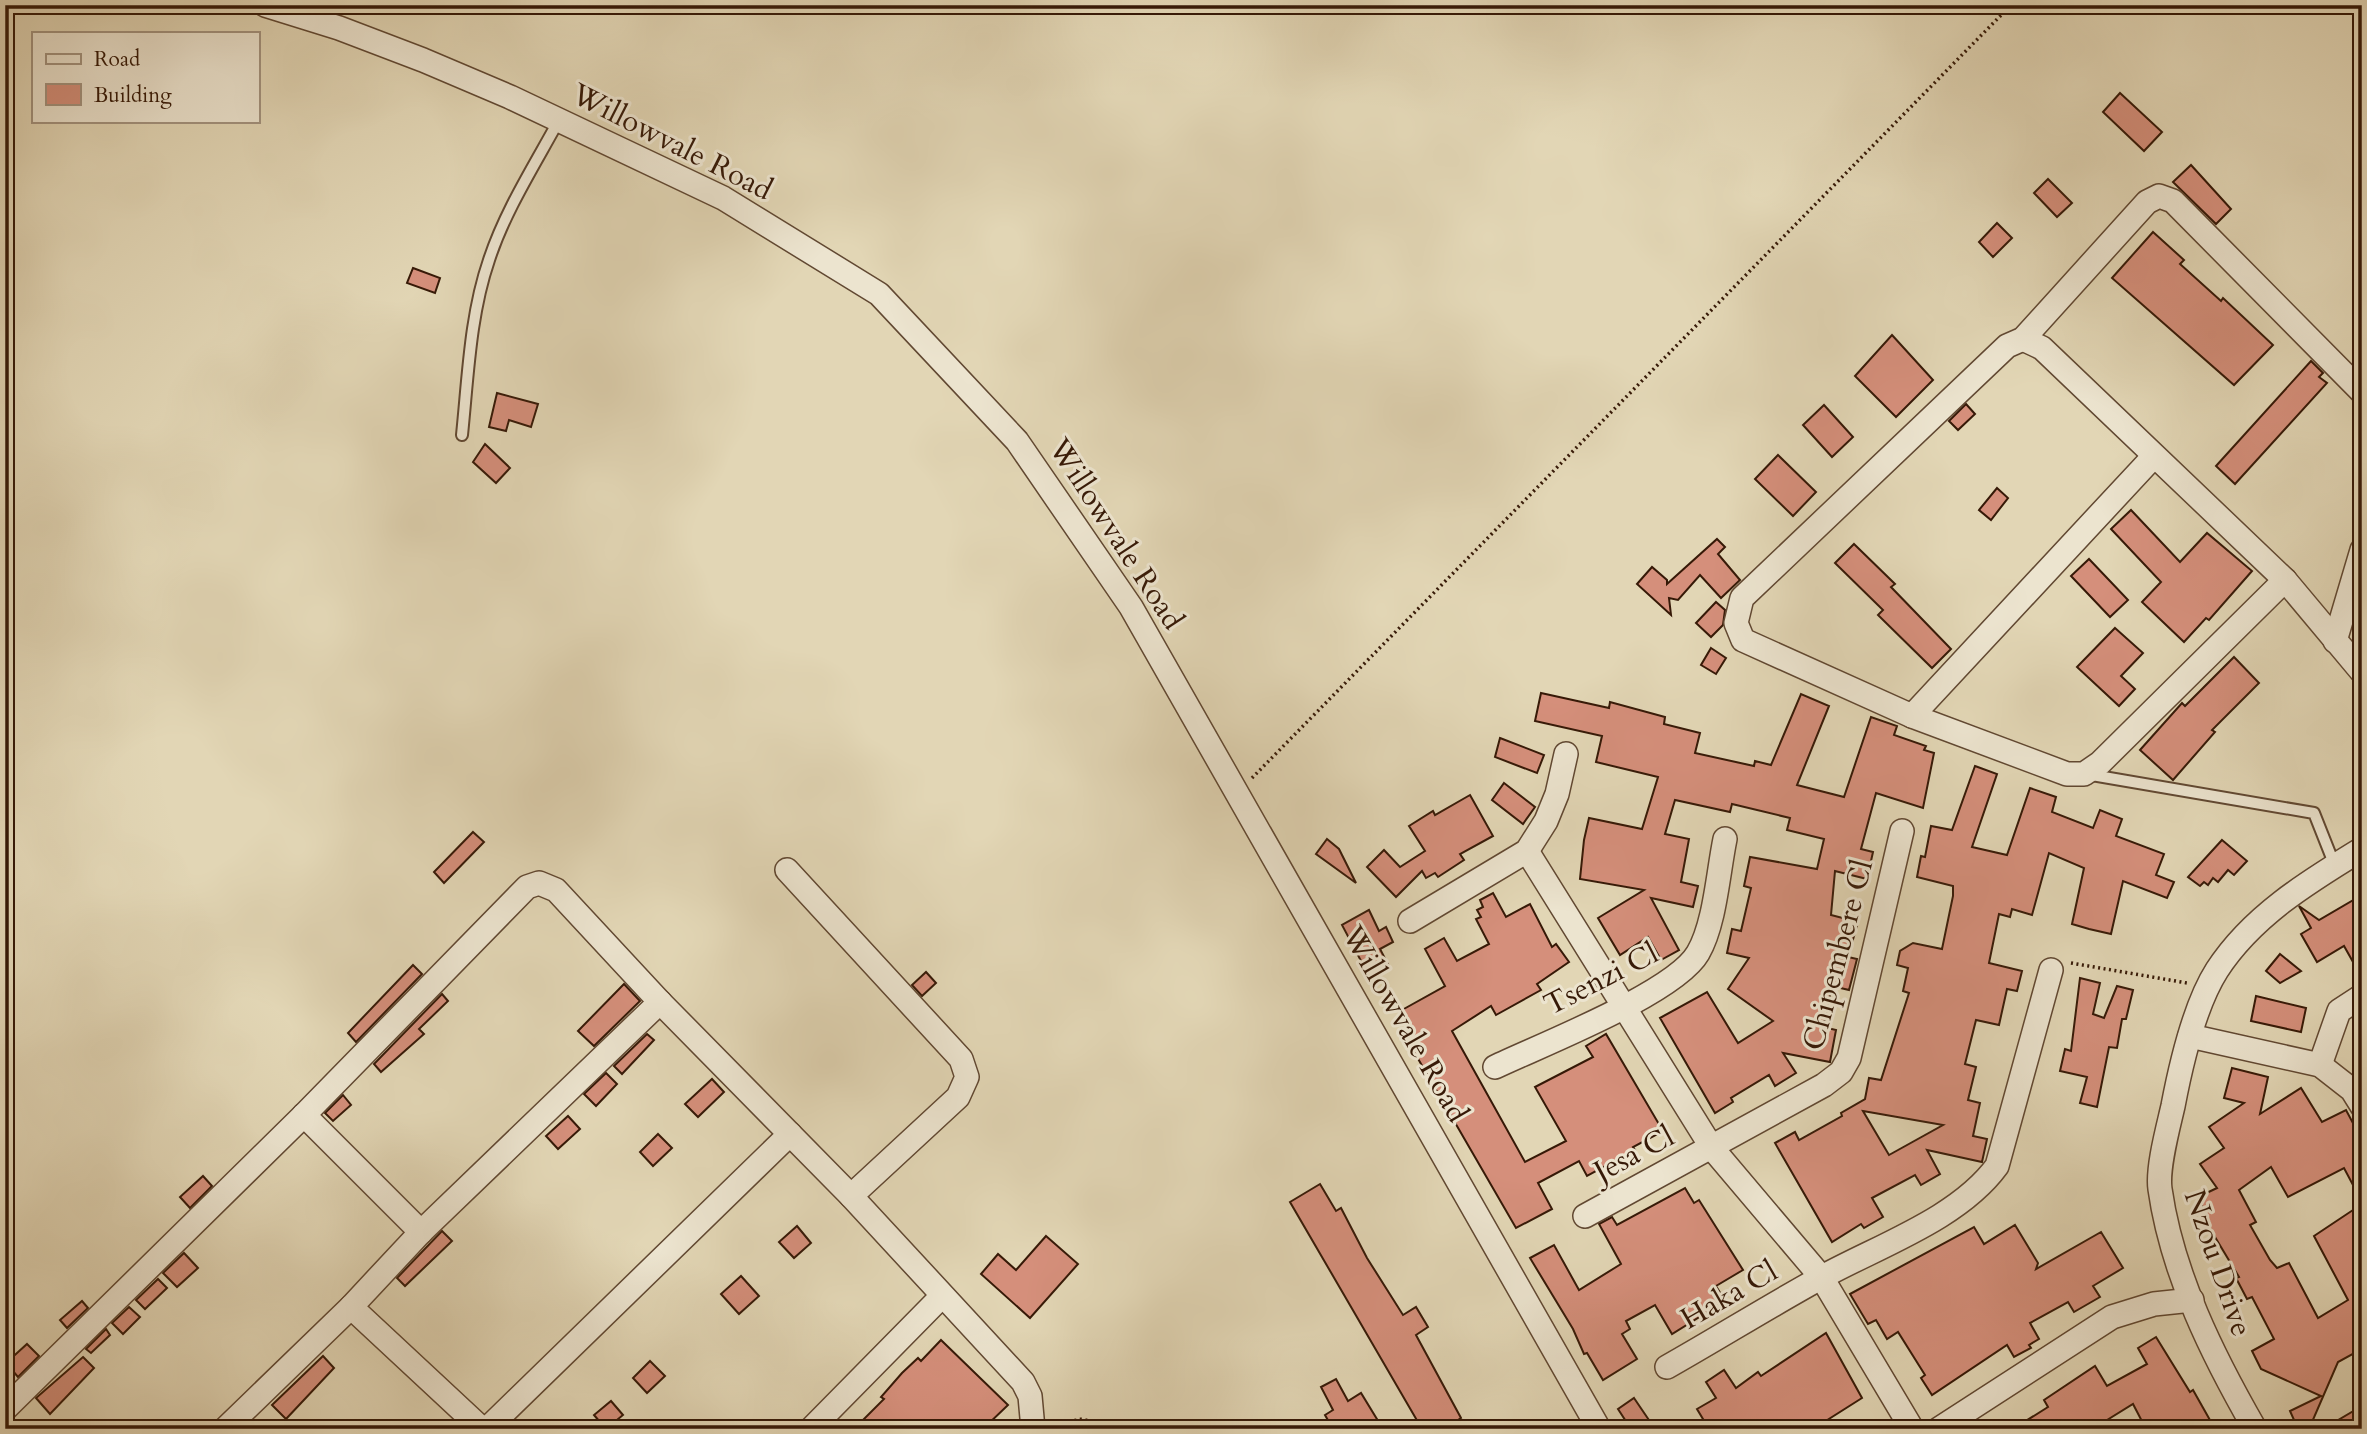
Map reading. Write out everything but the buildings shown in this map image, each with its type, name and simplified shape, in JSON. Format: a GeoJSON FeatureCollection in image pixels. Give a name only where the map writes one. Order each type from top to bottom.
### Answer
{"type":"FeatureCollection","features":[{"type":"Feature","properties":{"kind":"street","name":"Willowvale Road"},"geometry":{"type":"LineString","coordinates":[[265,5],[385,45],[559,120],[723,198],[879,294],[1017,441],[1131,607],[1599,1429]]}},
{"type":"Feature","properties":{"kind":"street"},"geometry":{"type":"LineString","coordinates":[[2285,580],[2100,763],[2084,774],[2067,774],[1912,716],[1743,640],[1736,623],[1742,598],[2007,346],[2023,339],[2147,202],[2160,196],[2174,201],[2362,392]]}},
{"type":"Feature","properties":{"kind":"street"},"geometry":{"type":"LineString","coordinates":[[2023,339],[2042,348],[2285,580],[2362,672]]}},
{"type":"Feature","properties":{"kind":"street"},"geometry":{"type":"LineString","coordinates":[[1912,716],[2154,456]]}},
{"type":"Feature","properties":{"kind":"street"},"geometry":{"type":"LineString","coordinates":[[2335,641],[2362,550]]}},
{"type":"Feature","properties":{"kind":"street"},"geometry":{"type":"LineString","coordinates":[[1410,922],[1527,851],[1546,821],[1558,794],[1566,754]]}},
{"type":"Feature","properties":{"kind":"street","name":"Chipembere Cl"},"geometry":{"type":"LineString","coordinates":[[1712,1148],[1824,1085],[1841,1072],[1849,1058],[1902,831]]}},
{"type":"Feature","properties":{"kind":"street","name":"Tsenzi Cl"},"geometry":{"type":"LineString","coordinates":[[1495,1068],[1625,1005],[1684,972],[1705,940],[1725,839]]}},
{"type":"Feature","properties":{"kind":"street","name":"Nzou Drive"},"geometry":{"type":"LineString","coordinates":[[2255,1429],[2225,1378],[2192,1300],[2171,1238],[2159,1186],[2178,1079],[2190,1036],[2216,971],[2252,927],[2304,885],[2362,849]]}},
{"type":"Feature","properties":{"kind":"street"},"geometry":{"type":"LineString","coordinates":[[1527,851],[1712,1148],[1822,1278],[1906,1427]]}},
{"type":"Feature","properties":{"kind":"street"},"geometry":{"type":"LineString","coordinates":[[786,870],[961,1059],[967,1077],[958,1097],[851,1196]]}},
{"type":"Feature","properties":{"kind":"street"},"geometry":{"type":"LineString","coordinates":[[5,1409],[304,1115],[527,887],[539,883],[556,890],[660,1002],[851,1196],[1023,1382],[1031,1396],[1039,1428]]}},
{"type":"Feature","properties":{"kind":"street","name":"Haka Cl"},"geometry":{"type":"LineString","coordinates":[[1667,1367],[1822,1278],[1963,1202],[1991,1174],[1997,1166],[2051,970]]}},
{"type":"Feature","properties":{"kind":"street"},"geometry":{"type":"LineString","coordinates":[[2320,1065],[2339,1011],[2362,996]]}},
{"type":"Feature","properties":{"kind":"street"},"geometry":{"type":"LineString","coordinates":[[225,1429],[351,1307],[421,1232],[660,1002]]}},
{"type":"Feature","properties":{"kind":"street"},"geometry":{"type":"LineString","coordinates":[[2190,1036],[2320,1065],[2352,1090],[2362,1106]]}},
{"type":"Feature","properties":{"kind":"street"},"geometry":{"type":"LineString","coordinates":[[304,1115],[421,1232]]}},
{"type":"Feature","properties":{"kind":"street"},"geometry":{"type":"LineString","coordinates":[[351,1307],[484,1429],[790,1134]]}},
{"type":"Feature","properties":{"kind":"street","name":"Jesa Cl"},"geometry":{"type":"LineString","coordinates":[[1585,1216],[1712,1148]]}},
{"type":"Feature","properties":{"kind":"street"},"geometry":{"type":"LineString","coordinates":[[811,1429],[942,1296]]}},
{"type":"Feature","properties":{"kind":"street"},"geometry":{"type":"LineString","coordinates":[[1938,1429],[2112,1317],[2154,1304],[2192,1300]]}},
{"type":"Feature","properties":{"kind":"lane"},"geometry":{"type":"LineString","coordinates":[[462,435],[477,310],[488,262],[499,231],[559,120]]}},
{"type":"Feature","properties":{"kind":"lane"},"geometry":{"type":"LineString","coordinates":[[2084,774],[2314,813],[2335,866]]}},
{"type":"Feature","properties":{"kind":"path"},"geometry":{"type":"LineString","coordinates":[[1238,792],[2011,5]]}},
{"type":"Feature","properties":{"kind":"path"},"geometry":{"type":"LineString","coordinates":[[2051,970],[2072,962],[2210,986]]}},
{"type":"Feature","properties":{"kind":"path"},"geometry":{"type":"LineString","coordinates":[[1039,1428],[1082,1419],[1119,1429]]}}]}
